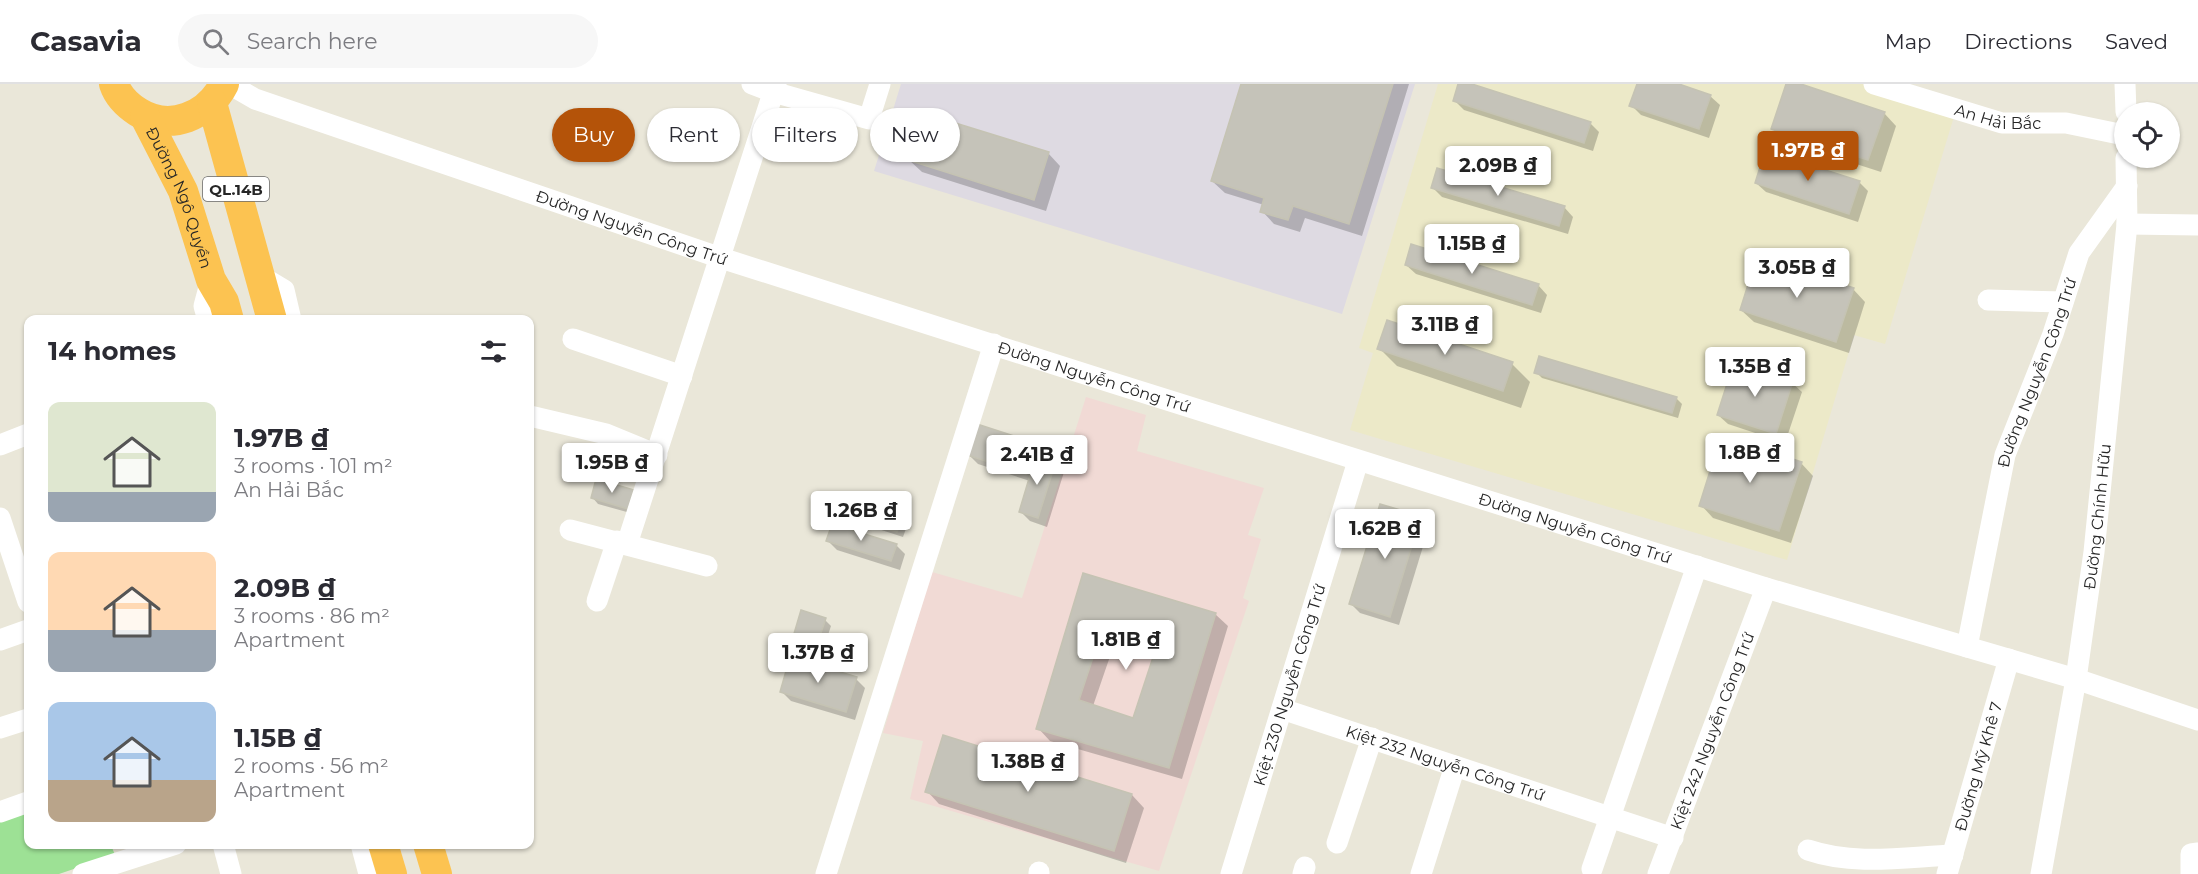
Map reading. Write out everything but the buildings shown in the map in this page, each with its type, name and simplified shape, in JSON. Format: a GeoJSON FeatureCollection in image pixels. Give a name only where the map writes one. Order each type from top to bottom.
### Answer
{"type":"FeatureCollection","features":[{"type":"Feature","properties":{"kind":"highway"},"geometry":{"type":"LineString","coordinates":[[114,84],[128,106],[145,117],[163,121],[181,120],[198,114],[222,90]]}},
{"type":"Feature","properties":{"kind":"highway","name":"QL.14B"},"geometry":{"type":"LineString","coordinates":[[222,90],[271,315]]}},
{"type":"Feature","properties":{"kind":"highway","name":"Đường Ngô Quyền"},"geometry":{"type":"LineString","coordinates":[[145,117],[183,191],[211,280],[224,302],[228,315]]}},
{"type":"Feature","properties":{"kind":"highway"},"geometry":{"type":"LineString","coordinates":[[384,849],[392,874]]}},
{"type":"Feature","properties":{"kind":"highway"},"geometry":{"type":"LineString","coordinates":[[430,849],[437,874]]}},
{"type":"Feature","properties":{"kind":"street"},"geometry":{"type":"LineString","coordinates":[[752,84],[775,88],[869,119],[880,84]]}},
{"type":"Feature","properties":{"kind":"street","name":"An Hải Bắc"},"geometry":{"type":"LineString","coordinates":[[1874,84],[2002,123],[2066,123],[2114,133]]}},
{"type":"Feature","properties":{"kind":"street"},"geometry":{"type":"LineString","coordinates":[[2125,84],[2126,102]]}},
{"type":"Feature","properties":{"kind":"street"},"geometry":{"type":"LineString","coordinates":[[597,601],[657,455],[775,88]]}},
{"type":"Feature","properties":{"kind":"street","name":"Đường Nguyễn Công Trứ"},"geometry":{"type":"LineString","coordinates":[[222,90],[255,99],[721,258],[1766,588],[2076,679],[2198,720]]}},
{"type":"Feature","properties":{"kind":"street","name":"Đường Chính Hữu"},"geometry":{"type":"LineString","coordinates":[[2041,874],[2076,679],[2094,552],[2127,224],[2126,168]]}},
{"type":"Feature","properties":{"kind":"street","name":"Đường Nguyễn Công Trứ"},"geometry":{"type":"LineString","coordinates":[[1967,646],[2005,455],[2053,334],[2079,253],[2127,186]]}},
{"type":"Feature","properties":{"kind":"street"},"geometry":{"type":"LineString","coordinates":[[2127,224],[2198,225]]}},
{"type":"Feature","properties":{"kind":"street"},"geometry":{"type":"LineString","coordinates":[[260,274],[284,290],[290,315]]}},
{"type":"Feature","properties":{"kind":"street","name":"Đường Ngô Quyền"},"geometry":{"type":"LineString","coordinates":[[207,315],[204,306],[211,280]]}},
{"type":"Feature","properties":{"kind":"street"},"geometry":{"type":"LineString","coordinates":[[1988,300],[2063,302]]}},
{"type":"Feature","properties":{"kind":"street"},"geometry":{"type":"LineString","coordinates":[[573,339],[682,376]]}},
{"type":"Feature","properties":{"kind":"street"},"geometry":{"type":"LineString","coordinates":[[826,874],[994,344]]}},
{"type":"Feature","properties":{"kind":"street"},"geometry":{"type":"LineString","coordinates":[[534,417],[606,434],[657,455]]}},
{"type":"Feature","properties":{"kind":"street"},"geometry":{"type":"LineString","coordinates":[[0,445],[24,436]]}},
{"type":"Feature","properties":{"kind":"street","name":"Kiệt 230 Nguyễn Công Trứ"},"geometry":{"type":"LineString","coordinates":[[1231,874],[1358,460]]}},
{"type":"Feature","properties":{"kind":"street"},"geometry":{"type":"LineString","coordinates":[[0,518],[5,549],[24,593]]}},
{"type":"Feature","properties":{"kind":"street"},"geometry":{"type":"LineString","coordinates":[[570,530],[707,566]]}},
{"type":"Feature","properties":{"kind":"street"},"geometry":{"type":"LineString","coordinates":[[1592,869],[1697,566]]}},
{"type":"Feature","properties":{"kind":"street","name":"Kiệt 242 Nguyễn Công Trứ"},"geometry":{"type":"LineString","coordinates":[[1658,874],[1766,588]]}},
{"type":"Feature","properties":{"kind":"street"},"geometry":{"type":"LineString","coordinates":[[0,640],[24,631]]}},
{"type":"Feature","properties":{"kind":"street","name":"Đường Mỹ Khê 7"},"geometry":{"type":"LineString","coordinates":[[1950,864],[2009,659]]}},
{"type":"Feature","properties":{"kind":"street","name":"Kiệt 232 Nguyễn Công Trứ"},"geometry":{"type":"LineString","coordinates":[[1282,708],[1673,838]]}},
{"type":"Feature","properties":{"kind":"street"},"geometry":{"type":"LineString","coordinates":[[0,728],[24,720]]}},
{"type":"Feature","properties":{"kind":"street"},"geometry":{"type":"LineString","coordinates":[[1337,843],[1372,738]]}},
{"type":"Feature","properties":{"kind":"street"},"geometry":{"type":"LineString","coordinates":[[1421,874],[1455,766]]}},
{"type":"Feature","properties":{"kind":"street"},"geometry":{"type":"LineString","coordinates":[[0,812],[24,803]]}},
{"type":"Feature","properties":{"kind":"street"},"geometry":{"type":"LineString","coordinates":[[83,874],[159,849]]}},
{"type":"Feature","properties":{"kind":"street"},"geometry":{"type":"LineString","coordinates":[[224,849],[231,874]]}},
{"type":"Feature","properties":{"kind":"street"},"geometry":{"type":"LineString","coordinates":[[362,849],[369,874]]}},
{"type":"Feature","properties":{"kind":"street"},"geometry":{"type":"LineString","coordinates":[[442,849],[450,874]]}},
{"type":"Feature","properties":{"kind":"street"},"geometry":{"type":"LineString","coordinates":[[1808,850],[1826,856],[1864,860],[1950,864]]}},
{"type":"Feature","properties":{"kind":"street"},"geometry":{"type":"LineString","coordinates":[[2191,874],[2191,854],[2198,853]]}},
{"type":"Feature","properties":{"kind":"shaded area"},"geometry":{"type":"Polygon","coordinates":[[[901,84],[1415,84],[1342,314],[874,171],[877,162],[960,162],[960,108],[894,108],[901,84]]]}},
{"type":"Feature","properties":{"kind":"shaded area"},"geometry":{"type":"Polygon","coordinates":[[[1438,84],[1868,84],[1956,110],[1885,344],[1854,335],[1787,560],[1350,430],[1373,353],[1359,348],[1438,84]]]}},
{"type":"Feature","properties":{"kind":"shaded area"},"geometry":{"type":"Polygon","coordinates":[[[1086,397],[1146,415],[1137,451],[1264,488],[1248,535],[1261,539],[1243,598],[1249,601],[1159,871],[910,799],[923,741],[883,733],[932,572],[1022,598],[1086,397]]]}},
{"type":"Feature","properties":{"kind":"green space"},"geometry":{"type":"Polygon","coordinates":[[[24,808],[24,849],[113,849],[115,855],[59,874],[0,874],[0,817],[24,808]]]}}]}
